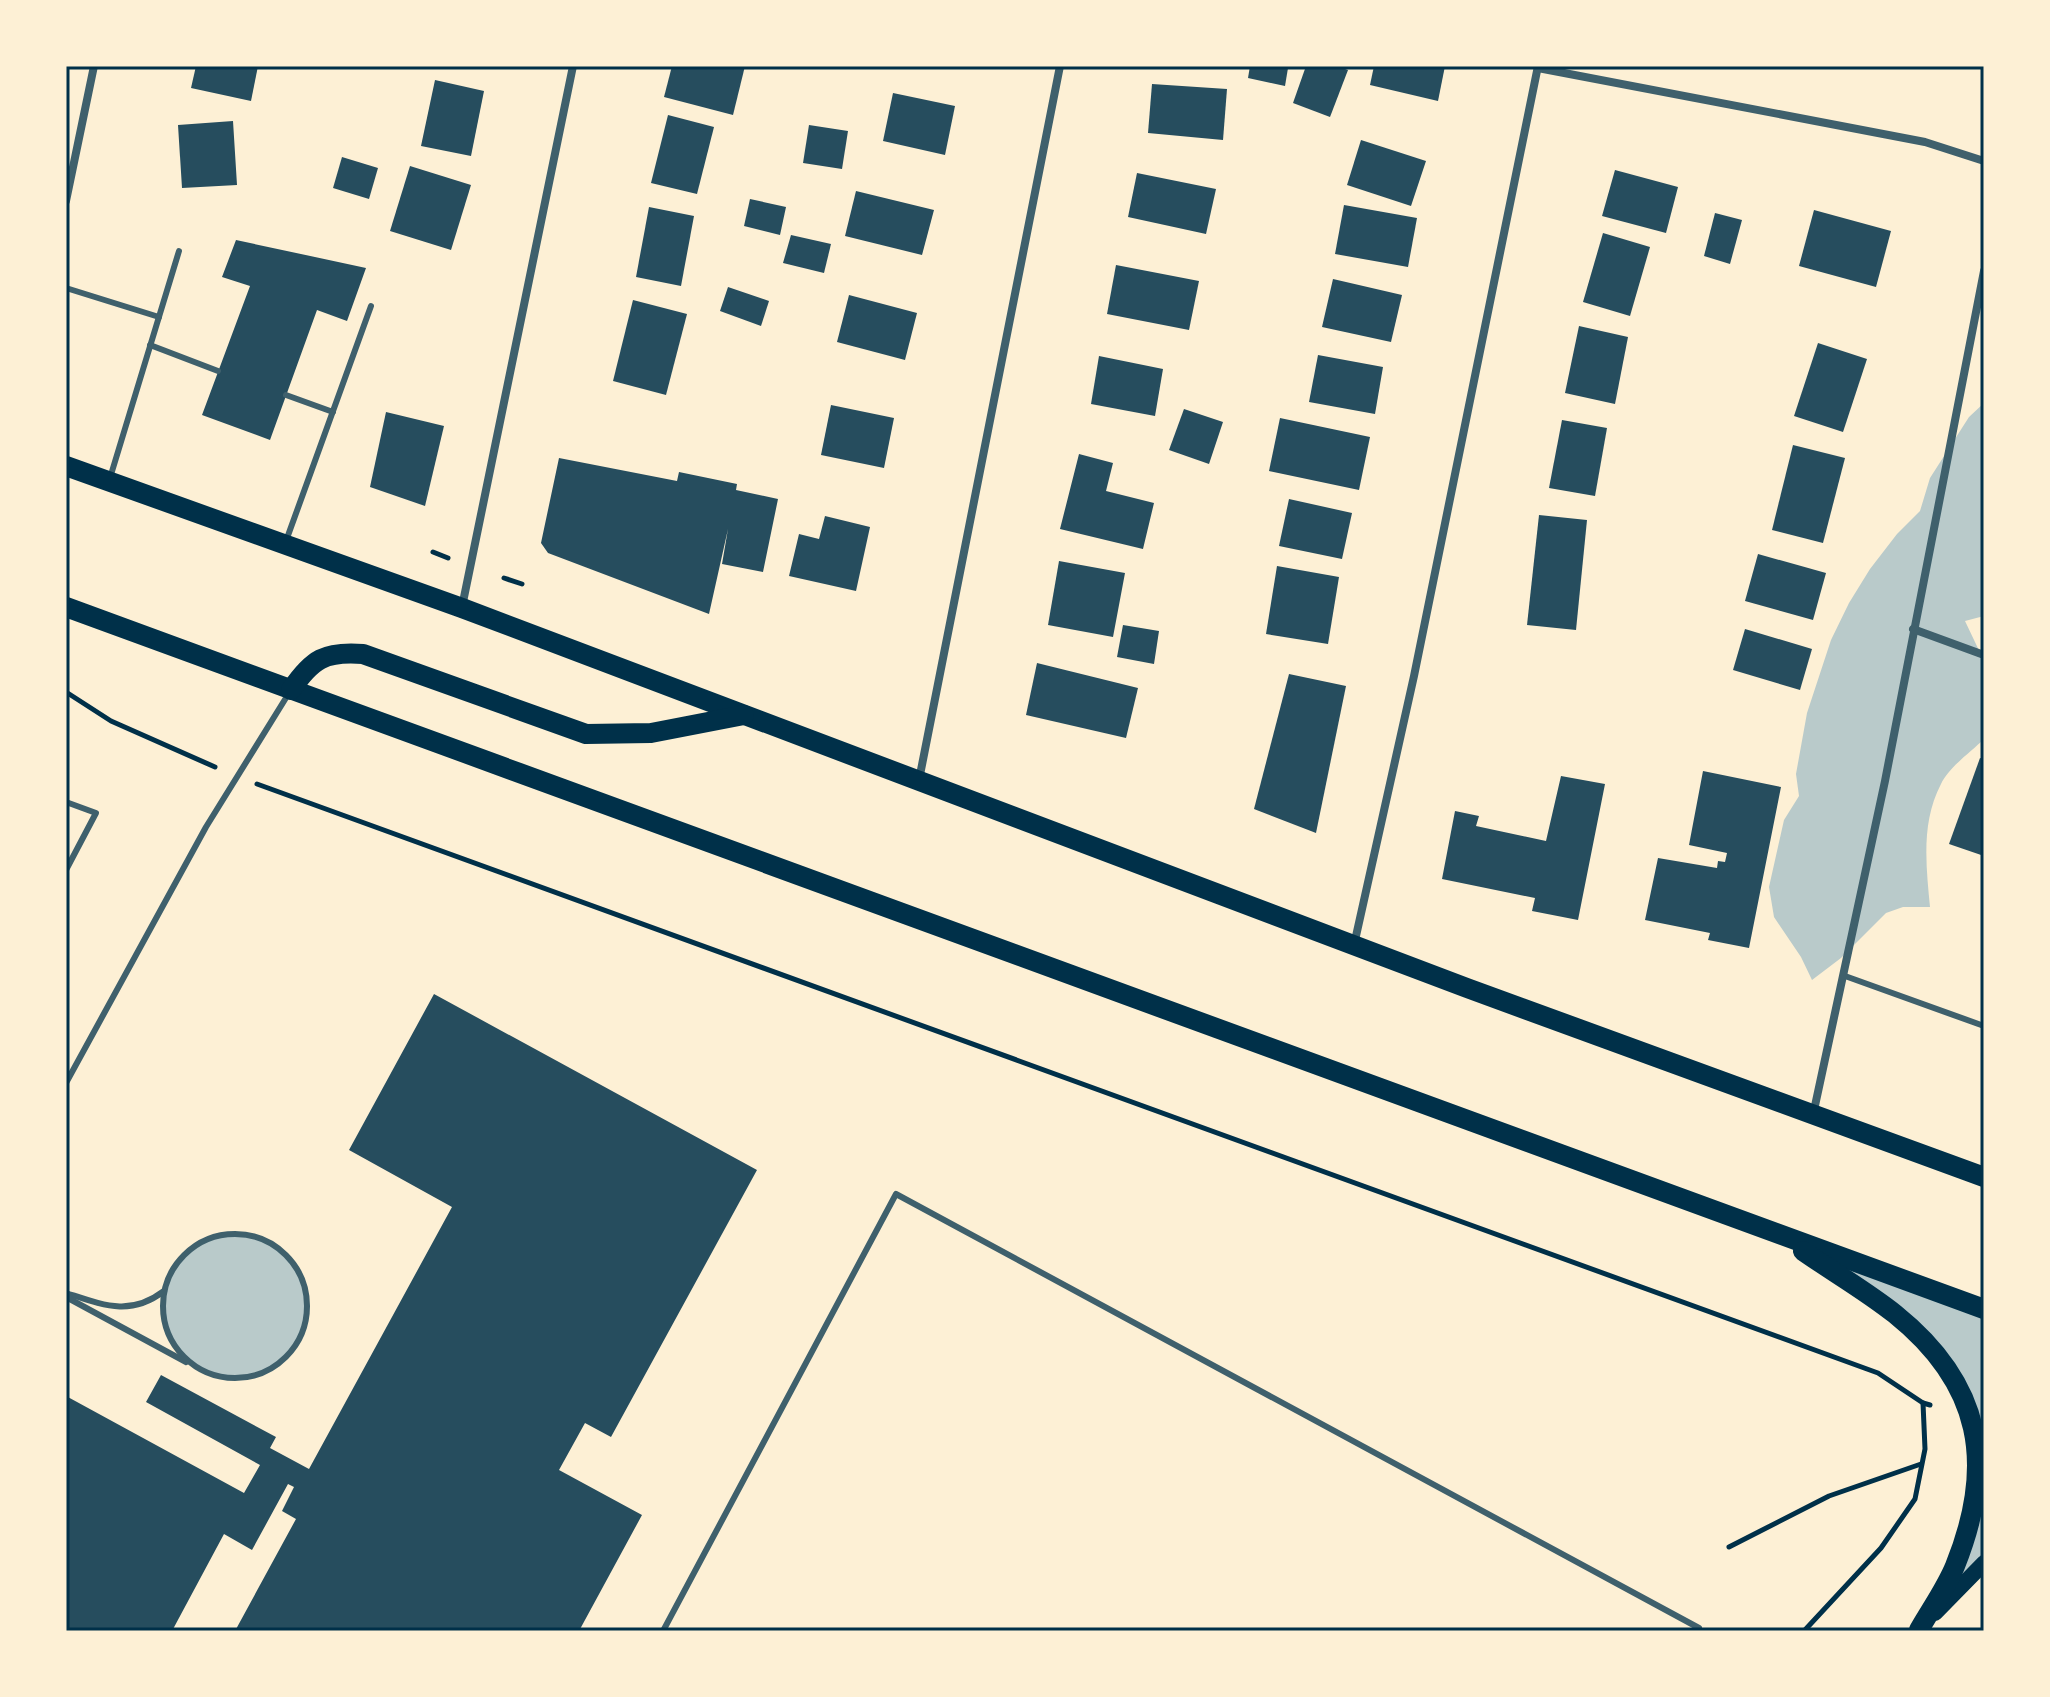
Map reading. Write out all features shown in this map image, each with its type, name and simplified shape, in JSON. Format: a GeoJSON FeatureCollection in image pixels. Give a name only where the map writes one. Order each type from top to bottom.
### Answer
{"type":"FeatureCollection","features":[{"type":"Feature","properties":{"kind":"main road"},"geometry":{"type":"LineString","coordinates":[[66,466],[462,608],[1354,946],[1984,1177]]}},
{"type":"Feature","properties":{"kind":"main road"},"geometry":{"type":"LineString","coordinates":[[66,607],[1984,1309]]}},
{"type":"Feature","properties":{"kind":"main road"},"geometry":{"type":"LineString","coordinates":[[291,690],[304,670],[320,658],[342,652],[363,654],[586,734],[651,733],[745,715]]}},
{"type":"Feature","properties":{"kind":"main road"},"geometry":{"type":"LineString","coordinates":[[1777,1233],[1894,1314],[1930,1346],[1958,1384],[1971,1415],[1978,1452],[1968,1529],[1954,1568],[1919,1631]]}},
{"type":"Feature","properties":{"kind":"main road"},"geometry":{"type":"LineString","coordinates":[[1919,1631],[1984,1563]]}},
{"type":"Feature","properties":{"kind":"street"},"geometry":{"type":"LineString","coordinates":[[66,201],[94,66]]}},
{"type":"Feature","properties":{"kind":"street"},"geometry":{"type":"LineString","coordinates":[[462,608],[573,66]]}},
{"type":"Feature","properties":{"kind":"street"},"geometry":{"type":"LineString","coordinates":[[919,781],[1060,66]]}},
{"type":"Feature","properties":{"kind":"street"},"geometry":{"type":"LineString","coordinates":[[1354,946],[1414,676],[1538,67],[1925,142],[1984,161]]}},
{"type":"Feature","properties":{"kind":"street"},"geometry":{"type":"LineString","coordinates":[[1813,1115],[1845,976],[1984,271]]}},
{"type":"Feature","properties":{"kind":"street"},"geometry":{"type":"LineString","coordinates":[[1913,629],[1984,655]]}},
{"type":"Feature","properties":{"kind":"lane"},"geometry":{"type":"LineString","coordinates":[[108,481],[179,251]]}},
{"type":"Feature","properties":{"kind":"lane"},"geometry":{"type":"LineString","coordinates":[[66,288],[159,317]]}},
{"type":"Feature","properties":{"kind":"lane"},"geometry":{"type":"LineString","coordinates":[[285,545],[371,306]]}},
{"type":"Feature","properties":{"kind":"lane"},"geometry":{"type":"LineString","coordinates":[[150,345],[218,371]]}},
{"type":"Feature","properties":{"kind":"lane"},"geometry":{"type":"LineString","coordinates":[[286,395],[333,412]]}},
{"type":"Feature","properties":{"kind":"lane"},"geometry":{"type":"LineString","coordinates":[[66,1083],[206,827],[291,690]]}},
{"type":"Feature","properties":{"kind":"lane"},"geometry":{"type":"LineString","coordinates":[[66,802],[96,813],[66,870]]}},
{"type":"Feature","properties":{"kind":"lane"},"geometry":{"type":"LineString","coordinates":[[1845,976],[1984,1026]]}},
{"type":"Feature","properties":{"kind":"lane"},"geometry":{"type":"LineString","coordinates":[[663,1631],[896,1194],[1699,1628],[1697,1631]]}},
{"type":"Feature","properties":{"kind":"lane"},"geometry":{"type":"LineString","coordinates":[[66,1295],[197,1367],[218,1377],[241,1379],[264,1373],[283,1361],[298,1344],[307,1321],[307,1297],[300,1274],[286,1255],[266,1241],[245,1234],[223,1235],[203,1241],[185,1254],[172,1271],[164,1291],[163,1313],[169,1334],[180,1353],[197,1367]]}},
{"type":"Feature","properties":{"kind":"lane"},"geometry":{"type":"LineString","coordinates":[[66,1295],[119,1307],[149,1303],[164,1291]]}},
{"type":"Feature","properties":{"kind":"path"},"geometry":{"type":"LineString","coordinates":[[433,552],[449,558]]}},
{"type":"Feature","properties":{"kind":"path"},"geometry":{"type":"LineString","coordinates":[[504,578],[522,584]]}},
{"type":"Feature","properties":{"kind":"path"},"geometry":{"type":"LineString","coordinates":[[66,692],[111,721],[237,778],[1878,1373],[1923,1403],[1942,1408]]}},
{"type":"Feature","properties":{"kind":"path"},"geometry":{"type":"LineString","coordinates":[[1804,1631],[1881,1548],[1915,1499],[1925,1449],[1923,1403]]}},
{"type":"Feature","properties":{"kind":"path"},"geometry":{"type":"LineString","coordinates":[[1729,1547],[1829,1496],[1922,1464]]}},
{"type":"Feature","properties":{"kind":"shaded area"},"geometry":{"type":"Polygon","coordinates":[[[1984,403],[1984,616],[1965,621],[1984,661],[1984,739],[1949,772],[1930,813],[1926,844],[1930,907],[1903,907],[1886,913],[1841,958],[1812,980],[1801,957],[1774,917],[1769,887],[1784,820],[1799,796],[1796,774],[1807,713],[1831,640],[1849,603],[1897,534],[1920,511],[1930,478],[1969,417],[1984,403]]]}},
{"type":"Feature","properties":{"kind":"shaded area"},"geometry":{"type":"Polygon","coordinates":[[[235,1234],[263,1239],[286,1255],[302,1278],[307,1306],[302,1334],[286,1357],[263,1373],[235,1378],[207,1373],[184,1357],[168,1334],[163,1306],[168,1278],[184,1255],[207,1239],[235,1234]]]}},
{"type":"Feature","properties":{"kind":"shaded area"},"geometry":{"type":"Polygon","coordinates":[[[1777,1234],[1984,1309],[1984,1563],[1919,1630],[1954,1568],[1978,1452],[1930,1346],[1777,1234]]]}},
{"type":"Feature","properties":{"kind":"building"},"geometry":{"type":"Polygon","coordinates":[[[196,66],[258,66],[251,101],[191,88],[196,66]]]}},
{"type":"Feature","properties":{"kind":"building"},"geometry":{"type":"Polygon","coordinates":[[[672,66],[745,66],[733,115],[664,97],[672,66]]]}},
{"type":"Feature","properties":{"kind":"building"},"geometry":{"type":"Polygon","coordinates":[[[1250,66],[1288,68],[1285,86],[1248,78],[1250,66]]]}},
{"type":"Feature","properties":{"kind":"building"},"geometry":{"type":"Polygon","coordinates":[[[1306,66],[1337,66],[1348,70],[1330,117],[1293,103],[1306,66]]]}},
{"type":"Feature","properties":{"kind":"building"},"geometry":{"type":"Polygon","coordinates":[[[1374,66],[1445,66],[1438,101],[1370,85],[1374,66]]]}},
{"type":"Feature","properties":{"kind":"building"},"geometry":{"type":"Polygon","coordinates":[[[435,80],[484,91],[471,156],[421,146],[435,80]]]}},
{"type":"Feature","properties":{"kind":"building"},"geometry":{"type":"Polygon","coordinates":[[[1152,84],[1227,89],[1223,140],[1148,133],[1152,84]]]}},
{"type":"Feature","properties":{"kind":"building"},"geometry":{"type":"Polygon","coordinates":[[[893,93],[955,106],[945,155],[883,141],[893,93]]]}},
{"type":"Feature","properties":{"kind":"building"},"geometry":{"type":"Polygon","coordinates":[[[668,115],[714,127],[697,194],[651,183],[668,115]]]}},
{"type":"Feature","properties":{"kind":"building"},"geometry":{"type":"Polygon","coordinates":[[[233,121],[237,185],[182,188],[178,125],[233,121]]]}},
{"type":"Feature","properties":{"kind":"building"},"geometry":{"type":"Polygon","coordinates":[[[809,125],[848,131],[842,169],[803,163],[809,125]]]}},
{"type":"Feature","properties":{"kind":"building"},"geometry":{"type":"Polygon","coordinates":[[[1361,140],[1426,161],[1411,206],[1347,185],[1361,140]]]}},
{"type":"Feature","properties":{"kind":"building"},"geometry":{"type":"Polygon","coordinates":[[[342,157],[378,168],[369,199],[333,188],[342,157]]]}},
{"type":"Feature","properties":{"kind":"building"},"geometry":{"type":"Polygon","coordinates":[[[410,166],[471,185],[451,250],[390,231],[410,166]]]}},
{"type":"Feature","properties":{"kind":"building"},"geometry":{"type":"Polygon","coordinates":[[[1615,170],[1678,187],[1666,233],[1602,216],[1615,170]]]}},
{"type":"Feature","properties":{"kind":"building"},"geometry":{"type":"Polygon","coordinates":[[[1137,173],[1216,189],[1206,234],[1128,217],[1137,173]]]}},
{"type":"Feature","properties":{"kind":"building"},"geometry":{"type":"Polygon","coordinates":[[[856,191],[934,210],[922,255],[845,236],[856,191]]]}},
{"type":"Feature","properties":{"kind":"building"},"geometry":{"type":"Polygon","coordinates":[[[750,199],[786,207],[780,235],[744,226],[750,199]]]}},
{"type":"Feature","properties":{"kind":"building"},"geometry":{"type":"Polygon","coordinates":[[[1344,205],[1417,218],[1408,267],[1335,254],[1344,205]]]}},
{"type":"Feature","properties":{"kind":"building"},"geometry":{"type":"Polygon","coordinates":[[[649,207],[694,216],[681,286],[636,277],[649,207]]]}},
{"type":"Feature","properties":{"kind":"building"},"geometry":{"type":"Polygon","coordinates":[[[1814,210],[1891,231],[1876,287],[1799,266],[1814,210]]]}},
{"type":"Feature","properties":{"kind":"building"},"geometry":{"type":"Polygon","coordinates":[[[1715,213],[1742,220],[1730,264],[1704,256],[1715,213]]]}},
{"type":"Feature","properties":{"kind":"building"},"geometry":{"type":"Polygon","coordinates":[[[1603,233],[1650,247],[1630,316],[1583,302],[1603,233]]]}},
{"type":"Feature","properties":{"kind":"building"},"geometry":{"type":"Polygon","coordinates":[[[791,235],[831,244],[824,273],[783,263],[791,235]]]}},
{"type":"Feature","properties":{"kind":"building"},"geometry":{"type":"Polygon","coordinates":[[[236,240],[366,268],[347,321],[317,310],[270,440],[202,415],[250,286],[222,277],[236,240]]]}},
{"type":"Feature","properties":{"kind":"building"},"geometry":{"type":"Polygon","coordinates":[[[1116,265],[1199,281],[1189,330],[1107,314],[1116,265]]]}},
{"type":"Feature","properties":{"kind":"building"},"geometry":{"type":"Polygon","coordinates":[[[1333,279],[1402,295],[1391,342],[1322,327],[1333,279]]]}},
{"type":"Feature","properties":{"kind":"building"},"geometry":{"type":"Polygon","coordinates":[[[728,287],[769,301],[761,326],[720,311],[728,287]]]}},
{"type":"Feature","properties":{"kind":"building"},"geometry":{"type":"Polygon","coordinates":[[[849,295],[917,313],[905,360],[837,342],[849,295]]]}},
{"type":"Feature","properties":{"kind":"building"},"geometry":{"type":"Polygon","coordinates":[[[633,300],[687,314],[666,395],[613,381],[633,300]]]}},
{"type":"Feature","properties":{"kind":"building"},"geometry":{"type":"Polygon","coordinates":[[[1579,326],[1628,337],[1615,404],[1565,393],[1579,326]]]}},
{"type":"Feature","properties":{"kind":"building"},"geometry":{"type":"Polygon","coordinates":[[[1818,343],[1867,359],[1843,432],[1794,416],[1818,343]]]}},
{"type":"Feature","properties":{"kind":"building"},"geometry":{"type":"Polygon","coordinates":[[[1318,355],[1383,367],[1375,414],[1309,402],[1318,355]]]}},
{"type":"Feature","properties":{"kind":"building"},"geometry":{"type":"Polygon","coordinates":[[[1099,356],[1163,369],[1155,416],[1091,404],[1099,356]]]}},
{"type":"Feature","properties":{"kind":"building"},"geometry":{"type":"Polygon","coordinates":[[[831,405],[894,418],[884,468],[821,455],[831,405]]]}},
{"type":"Feature","properties":{"kind":"building"},"geometry":{"type":"Polygon","coordinates":[[[1184,409],[1223,422],[1209,464],[1169,450],[1184,409]]]}},
{"type":"Feature","properties":{"kind":"building"},"geometry":{"type":"Polygon","coordinates":[[[386,412],[444,426],[425,506],[370,487],[386,412]]]}},
{"type":"Feature","properties":{"kind":"building"},"geometry":{"type":"Polygon","coordinates":[[[1280,418],[1370,437],[1359,490],[1269,471],[1280,418]]]}},
{"type":"Feature","properties":{"kind":"building"},"geometry":{"type":"Polygon","coordinates":[[[1562,420],[1607,428],[1595,496],[1549,488],[1562,420]]]}},
{"type":"Feature","properties":{"kind":"building"},"geometry":{"type":"Polygon","coordinates":[[[1793,445],[1845,458],[1823,543],[1772,530],[1793,445]]]}},
{"type":"Feature","properties":{"kind":"building"},"geometry":{"type":"Polygon","coordinates":[[[1079,454],[1113,463],[1106,491],[1154,503],[1143,549],[1060,529],[1079,454]]]}},
{"type":"Feature","properties":{"kind":"building"},"geometry":{"type":"Polygon","coordinates":[[[559,458],[677,481],[679,472],[737,484],[736,490],[778,499],[763,572],[722,564],[728,529],[709,614],[548,553],[541,543],[559,458]]]}},
{"type":"Feature","properties":{"kind":"building"},"geometry":{"type":"Polygon","coordinates":[[[1289,499],[1352,513],[1342,559],[1279,546],[1289,499]]]}},
{"type":"Feature","properties":{"kind":"building"},"geometry":{"type":"Polygon","coordinates":[[[1539,515],[1587,520],[1576,630],[1527,625],[1539,515]]]}},
{"type":"Feature","properties":{"kind":"building"},"geometry":{"type":"Polygon","coordinates":[[[825,516],[870,527],[856,591],[789,576],[799,534],[819,539],[825,516]]]}},
{"type":"Feature","properties":{"kind":"building"},"geometry":{"type":"Polygon","coordinates":[[[1758,554],[1826,573],[1813,620],[1745,601],[1758,554]]]}},
{"type":"Feature","properties":{"kind":"building"},"geometry":{"type":"Polygon","coordinates":[[[1059,561],[1125,573],[1113,637],[1048,625],[1059,561]]]}},
{"type":"Feature","properties":{"kind":"building"},"geometry":{"type":"Polygon","coordinates":[[[1277,566],[1339,577],[1328,644],[1266,634],[1277,566]]]}},
{"type":"Feature","properties":{"kind":"building"},"geometry":{"type":"Polygon","coordinates":[[[1123,625],[1159,631],[1154,664],[1117,657],[1123,625]]]}},
{"type":"Feature","properties":{"kind":"building"},"geometry":{"type":"Polygon","coordinates":[[[1745,629],[1812,649],[1800,690],[1733,670],[1745,629]]]}},
{"type":"Feature","properties":{"kind":"building"},"geometry":{"type":"Polygon","coordinates":[[[1037,663],[1138,688],[1126,738],[1026,715],[1037,663]]]}},
{"type":"Feature","properties":{"kind":"building"},"geometry":{"type":"Polygon","coordinates":[[[1289,674],[1346,686],[1316,833],[1254,809],[1289,674]]]}},
{"type":"Feature","properties":{"kind":"building"},"geometry":{"type":"Polygon","coordinates":[[[1980,758],[1984,759],[1984,856],[1949,844],[1980,758]]]}},
{"type":"Feature","properties":{"kind":"building"},"geometry":{"type":"Polygon","coordinates":[[[1703,771],[1781,787],[1749,948],[1708,940],[1710,933],[1645,920],[1658,858],[1717,868],[1718,861],[1725,862],[1727,853],[1689,845],[1703,771]]]}},
{"type":"Feature","properties":{"kind":"building"},"geometry":{"type":"Polygon","coordinates":[[[1561,776],[1605,784],[1578,920],[1532,911],[1535,898],[1442,879],[1455,811],[1479,816],[1476,826],[1546,841],[1561,776]]]}},
{"type":"Feature","properties":{"kind":"building"},"geometry":{"type":"Polygon","coordinates":[[[434,994],[757,1170],[611,1437],[585,1423],[559,1470],[642,1515],[579,1631],[235,1631],[296,1519],[282,1511],[294,1487],[288,1484],[252,1550],[224,1534],[172,1631],[66,1631],[66,1396],[244,1493],[260,1465],[146,1402],[161,1375],[276,1437],[270,1448],[309,1469],[452,1207],[349,1150],[434,994]]]}}]}
